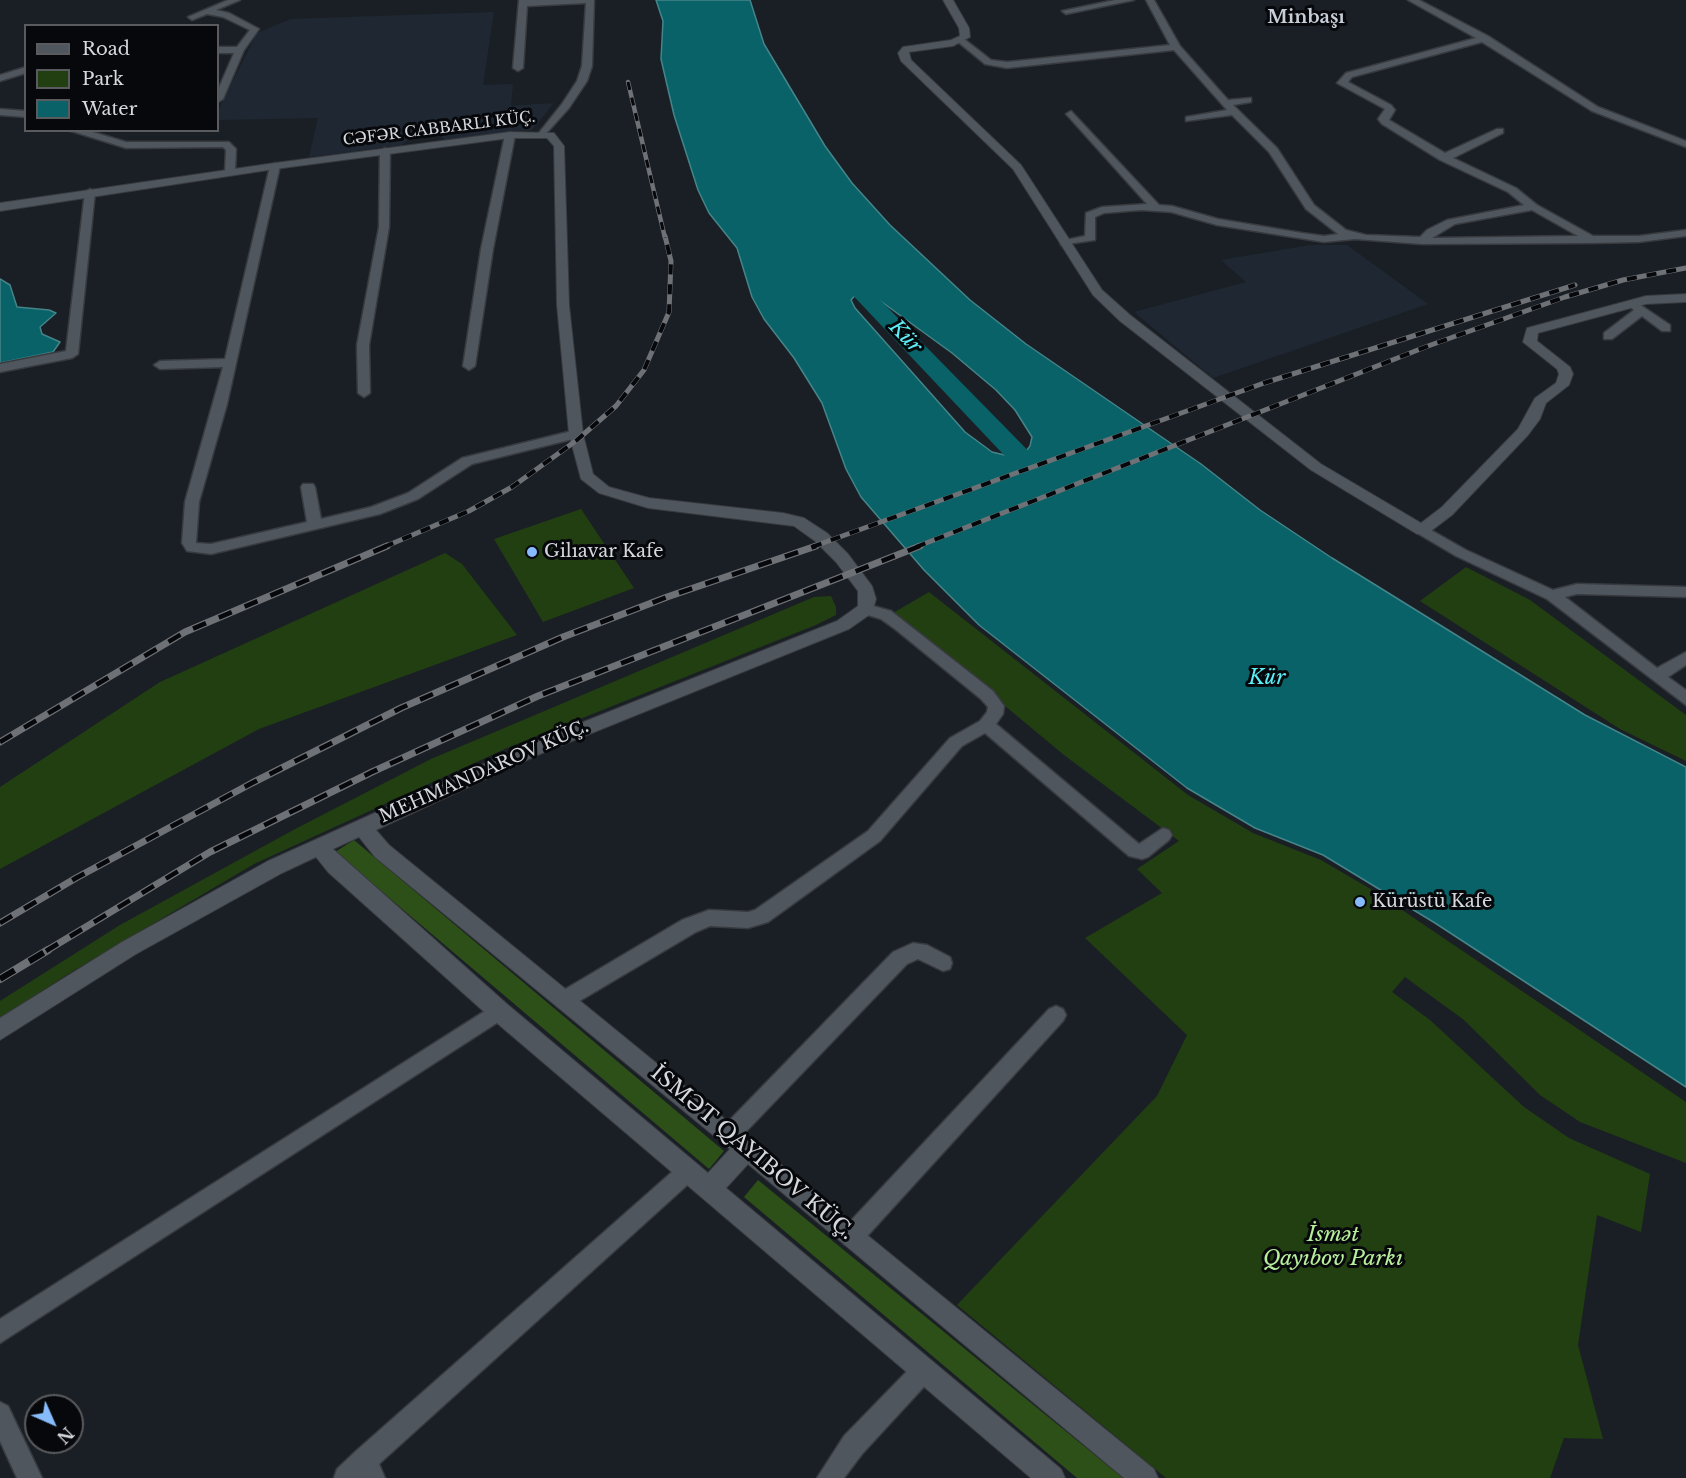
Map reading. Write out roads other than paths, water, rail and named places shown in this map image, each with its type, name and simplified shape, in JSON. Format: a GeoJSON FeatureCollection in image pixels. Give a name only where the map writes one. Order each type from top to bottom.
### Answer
{"type":"FeatureCollection","features":[{"type":"Feature","properties":{"kind":"street"},"geometry":{"type":"LineString","coordinates":[[192,17],[236,0]]}},
{"type":"Feature","properties":{"kind":"street"},"geometry":{"type":"LineString","coordinates":[[518,68],[523,2],[591,0],[587,63],[582,81],[566,106],[543,134]]}},
{"type":"Feature","properties":{"kind":"street"},"geometry":{"type":"LineString","coordinates":[[948,0],[966,33],[961,41]]}},
{"type":"Feature","properties":{"kind":"street"},"geometry":{"type":"LineString","coordinates":[[1066,11],[1130,0]]}},
{"type":"Feature","properties":{"kind":"street"},"geometry":{"type":"LineString","coordinates":[[1150,0],[1176,46],[1230,108],[1280,157],[1310,207],[1329,224],[1353,236]]}},
{"type":"Feature","properties":{"kind":"street"},"geometry":{"type":"LineString","coordinates":[[1412,0],[1485,38],[1559,88],[1595,109],[1686,144]]}},
{"type":"Feature","properties":{"kind":"street"},"geometry":{"type":"LineString","coordinates":[[1424,5],[1440,0]]}},
{"type":"Feature","properties":{"kind":"street"},"geometry":{"type":"LineString","coordinates":[[1400,3],[1422,16]]}},
{"type":"Feature","properties":{"kind":"street"},"geometry":{"type":"LineString","coordinates":[[206,11],[226,15],[255,29],[240,50],[219,97]]}},
{"type":"Feature","properties":{"kind":"street"},"geometry":{"type":"LineString","coordinates":[[1485,38],[1349,75],[1342,83],[1388,107],[1390,110],[1383,119],[1385,122],[1444,158],[1512,190],[1533,207],[1569,225],[1591,240]]}},
{"type":"Feature","properties":{"kind":"street"},"geometry":{"type":"LineString","coordinates":[[1176,46],[1007,65],[988,62],[961,41],[913,47],[903,53],[911,68],[1017,167],[1097,292],[1125,318],[1316,467],[1461,554],[1552,595],[1686,699]]}},
{"type":"Feature","properties":{"kind":"street"},"geometry":{"type":"LineString","coordinates":[[219,50],[240,50]]}},
{"type":"Feature","properties":{"kind":"street"},"geometry":{"type":"LineString","coordinates":[[0,78],[24,71]]}},
{"type":"Feature","properties":{"kind":"street"},"geometry":{"type":"LineString","coordinates":[[1189,119],[1230,108],[1248,100]]}},
{"type":"Feature","properties":{"kind":"street"},"geometry":{"type":"LineString","coordinates":[[0,112],[24,114]]}},
{"type":"Feature","properties":{"kind":"street"},"geometry":{"type":"LineString","coordinates":[[1071,114],[1155,207]]}},
{"type":"Feature","properties":{"kind":"street"},"geometry":{"type":"LineString","coordinates":[[1444,158],[1500,131]]}},
{"type":"Feature","properties":{"kind":"street"},"geometry":{"type":"LineString","coordinates":[[79,132],[126,146],[197,144],[229,146],[231,149],[230,172]]}},
{"type":"Feature","properties":{"kind":"street"},"geometry":{"type":"LineString","coordinates":[[96,138],[110,132]]}},
{"type":"Feature","properties":{"kind":"street"},"geometry":{"type":"LineString","coordinates":[[197,144],[202,132]]}},
{"type":"Feature","properties":{"kind":"street"},"geometry":{"type":"LineString","coordinates":[[0,207],[230,172],[510,135],[543,134],[554,138],[558,146],[563,305],[576,434],[586,476],[603,490],[648,503],[783,518],[809,528],[842,558],[866,590],[868,599],[866,609],[886,615],[900,625],[987,695],[996,706],[995,714],[986,725],[956,742],[874,836],[761,916],[748,920],[728,917],[709,918],[689,926],[564,1000]]}},
{"type":"Feature","properties":{"kind":"street"},"geometry":{"type":"LineString","coordinates":[[469,366],[487,249],[510,135]]}},
{"type":"Feature","properties":{"kind":"street"},"geometry":{"type":"LineString","coordinates":[[364,393],[363,345],[384,227],[385,151]]}},
{"type":"Feature","properties":{"kind":"street"},"geometry":{"type":"LineString","coordinates":[[275,166],[217,423],[192,502],[189,543],[198,550],[211,549],[315,526],[396,504],[481,455],[576,434]]}},
{"type":"Feature","properties":{"kind":"street"},"geometry":{"type":"LineString","coordinates":[[0,368],[72,354],[90,192]]}},
{"type":"Feature","properties":{"kind":"street"},"geometry":{"type":"LineString","coordinates":[[1065,243],[1091,238],[1090,215],[1101,210],[1155,207],[1181,210],[1232,225],[1324,239],[1353,236],[1422,241],[1591,240],[1686,233]]}},
{"type":"Feature","properties":{"kind":"street"},"geometry":{"type":"LineString","coordinates":[[1422,241],[1431,232],[1451,222],[1533,207]]}},
{"type":"Feature","properties":{"kind":"street"},"geometry":{"type":"LineString","coordinates":[[1422,530],[1439,519],[1463,495],[1523,432],[1533,418],[1540,401],[1562,385],[1566,374],[1563,367],[1530,342],[1529,338],[1533,331],[1686,298]]}},
{"type":"Feature","properties":{"kind":"street"},"geometry":{"type":"LineString","coordinates":[[1637,307],[1666,328]]}},
{"type":"Feature","properties":{"kind":"street"},"geometry":{"type":"LineString","coordinates":[[1608,336],[1637,307]]}},
{"type":"Feature","properties":{"kind":"street"},"geometry":{"type":"LineString","coordinates":[[160,365],[230,363]]}},
{"type":"Feature","properties":{"kind":"street"},"geometry":{"type":"LineString","coordinates":[[308,487],[315,526]]}},
{"type":"Feature","properties":{"kind":"street"},"geometry":{"type":"LineString","coordinates":[[1552,595],[1577,589],[1686,592]]}},
{"type":"Feature","properties":{"kind":"street","name":"MEHMANDAROV KÜÇ."},"geometry":{"type":"LineString","coordinates":[[0,1030],[190,913],[318,846],[619,713],[843,625],[866,609]]}},
{"type":"Feature","properties":{"kind":"street"},"geometry":{"type":"LineString","coordinates":[[1657,676],[1686,658]]}},
{"type":"Feature","properties":{"kind":"street"},"geometry":{"type":"LineString","coordinates":[[986,725],[1135,851],[1142,852],[1163,835]]}},
{"type":"Feature","properties":{"kind":"street"},"geometry":{"type":"LineString","coordinates":[[361,826],[382,851],[1145,1478]]}},
{"type":"Feature","properties":{"kind":"street"},"geometry":{"type":"LineString","coordinates":[[318,846],[334,866],[499,1011],[1052,1478]]}},
{"type":"Feature","properties":{"kind":"street"},"geometry":{"type":"LineString","coordinates":[[710,1188],[738,1142],[900,958],[913,951],[920,951],[943,963]]}},
{"type":"Feature","properties":{"kind":"street"},"geometry":{"type":"LineString","coordinates":[[0,1332],[499,1011]]}},
{"type":"Feature","properties":{"kind":"street"},"geometry":{"type":"LineString","coordinates":[[852,1236],[1056,1015]]}},
{"type":"Feature","properties":{"kind":"street"},"geometry":{"type":"LineString","coordinates":[[346,1478],[369,1469],[687,1171]]}},
{"type":"Feature","properties":{"kind":"street"},"geometry":{"type":"LineString","coordinates":[[829,1478],[853,1445],[924,1370]]}},
{"type":"Feature","properties":{"kind":"street"},"geometry":{"type":"LineString","coordinates":[[0,1414],[30,1478]]}},
{"type":"Feature","properties":{"kind":"water","name":"Kür"},"geometry":{"type":"Polygon","coordinates":[[[656,0],[750,0],[764,44],[825,146],[852,183],[890,225],[970,300],[1026,344],[1201,464],[1260,510],[1332,558],[1585,715],[1686,767],[1686,1087],[1435,923],[1323,855],[1255,828],[1187,788],[979,625],[924,570],[861,497],[846,469],[822,403],[794,358],[764,319],[752,297],[737,248],[709,213],[698,190],[674,115],[661,59],[663,21],[656,0]],[[858,292],[851,300],[855,308],[965,432],[992,452],[1013,457],[1024,454],[1030,446],[1032,437],[1015,410],[996,390],[952,353],[870,295],[858,292]]]}},
{"type":"Feature","properties":{"kind":"water"},"geometry":{"type":"Polygon","coordinates":[[[0,279],[10,285],[17,307],[49,310],[56,313],[40,327],[42,334],[60,342],[53,352],[0,363],[0,279]]]}},
{"type":"Feature","properties":{"kind":"waterway","name":"Kür"},"geometry":{"type":"LineString","coordinates":[[834,264],[1046,484]]}},
{"type":"Feature","properties":{"kind":"railway"},"geometry":{"type":"LineString","coordinates":[[628,82],[665,238]]}},
{"type":"Feature","properties":{"kind":"railway"},"geometry":{"type":"LineString","coordinates":[[384,547],[469,511],[512,487],[577,440],[616,406],[644,370],[669,312],[671,261],[665,236]]}},
{"type":"Feature","properties":{"kind":"railway"},"geometry":{"type":"LineString","coordinates":[[916,547],[1428,346],[1565,297],[1623,280],[1686,268]]}},
{"type":"Feature","properties":{"kind":"railway"},"geometry":{"type":"LineString","coordinates":[[812,547],[1264,383],[1575,285]]}},
{"type":"Feature","properties":{"kind":"railway"},"geometry":{"type":"LineString","coordinates":[[0,742],[185,632],[387,546]]}},
{"type":"Feature","properties":{"kind":"railway"},"geometry":{"type":"LineString","coordinates":[[0,923],[76,878],[252,783],[401,708],[563,637],[667,597],[816,546]]}},
{"type":"Feature","properties":{"kind":"railway"},"geometry":{"type":"LineString","coordinates":[[46,951],[210,852],[372,772],[538,696],[920,546]]}},
{"type":"Feature","properties":{"kind":"railway"},"geometry":{"type":"LineString","coordinates":[[0,979],[48,950]]}},
{"type":"Feature","properties":{"kind":"place","name":"Gilıavar Kafe"},"geometry":{"type":"Point","coordinates":[532,552]}},
{"type":"Feature","properties":{"kind":"place","name":"Kürüstü Kafe"},"geometry":{"type":"Point","coordinates":[1360,902]}},
{"type":"Feature","properties":{"kind":"district","name":"Minbaşı"},"geometry":{"type":"Point","coordinates":[1306,18]}},
{"type":"Feature","properties":{"kind":"park label","name":"İsmət Qayıbov Parkı"},"geometry":{"type":"Point","coordinates":[1333,1247]}}]}
